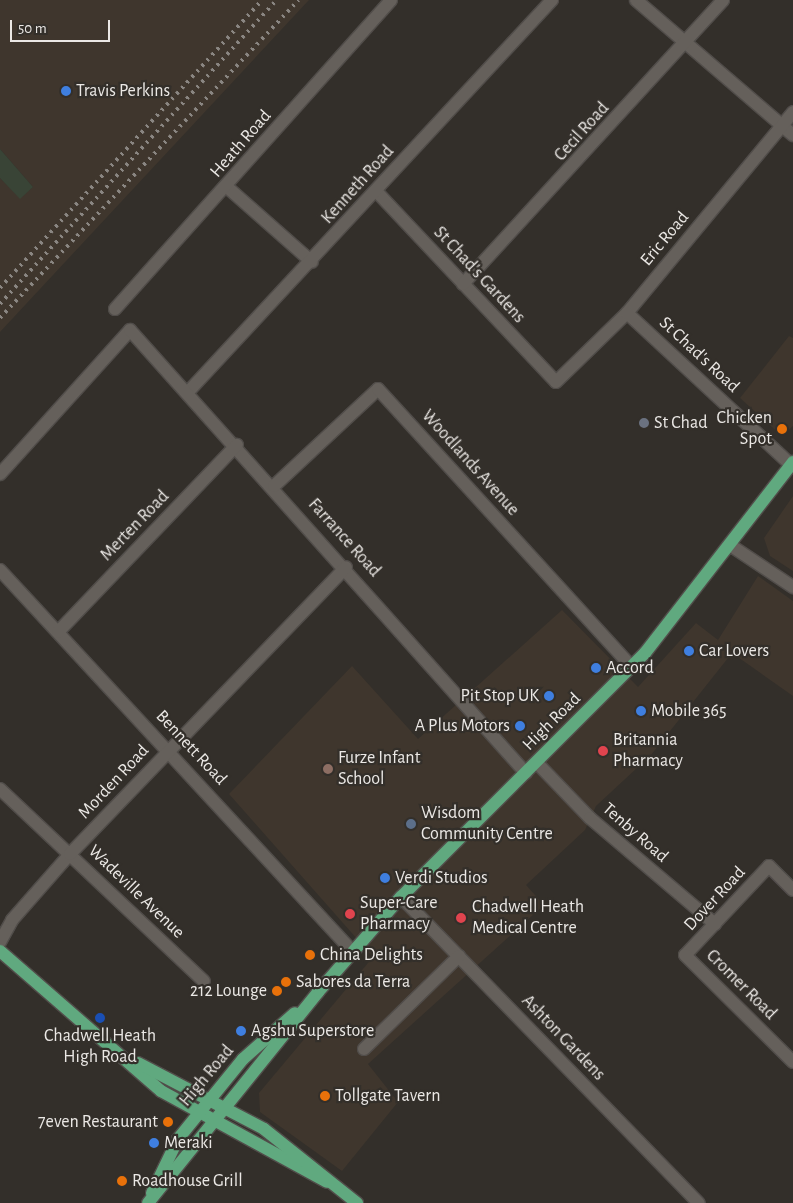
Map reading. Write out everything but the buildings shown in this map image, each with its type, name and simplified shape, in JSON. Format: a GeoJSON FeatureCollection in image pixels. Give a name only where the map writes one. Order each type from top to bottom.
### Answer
{"type":"FeatureCollection","features":[{"type":"Feature","properties":{"kind":"main road","name":"High Road"},"geometry":{"type":"LineString","coordinates":[[148,1203],[318,992],[401,897],[632,667],[730,545],[792,463]]}},
{"type":"Feature","properties":{"kind":"main road"},"geometry":{"type":"LineString","coordinates":[[0,951],[129,1059],[161,1091],[214,1123],[327,1182]]}},
{"type":"Feature","properties":{"kind":"main road","name":"High Road"},"geometry":{"type":"LineString","coordinates":[[148,1203],[172,1148],[210,1098],[243,1059],[318,992]]}},
{"type":"Feature","properties":{"kind":"main road"},"geometry":{"type":"LineString","coordinates":[[129,1059],[210,1098],[264,1128],[327,1182],[357,1203]]}},
{"type":"Feature","properties":{"kind":"street","name":"Heath Road"},"geometry":{"type":"LineString","coordinates":[[116,309],[228,187],[391,0]]}},
{"type":"Feature","properties":{"kind":"street","name":"Kenneth Road"},"geometry":{"type":"LineString","coordinates":[[188,392],[312,262],[552,0]]}},
{"type":"Feature","properties":{"kind":"street"},"geometry":{"type":"LineString","coordinates":[[636,0],[793,135]]}},
{"type":"Feature","properties":{"kind":"street","name":"Cecil Road"},"geometry":{"type":"LineString","coordinates":[[463,284],[686,43],[722,0]]}},
{"type":"Feature","properties":{"kind":"street","name":"Eric Road"},"geometry":{"type":"LineString","coordinates":[[556,382],[627,313],[793,112]]}},
{"type":"Feature","properties":{"kind":"street"},"geometry":{"type":"LineString","coordinates":[[228,187],[312,262]]}},
{"type":"Feature","properties":{"kind":"street","name":"St Chad's Gardens"},"geometry":{"type":"LineString","coordinates":[[376,191],[556,382]]}},
{"type":"Feature","properties":{"kind":"street","name":"St Chad's Road"},"geometry":{"type":"LineString","coordinates":[[627,313],[792,463]]}},
{"type":"Feature","properties":{"kind":"street","name":"Farrance Road"},"geometry":{"type":"LineString","coordinates":[[0,474],[130,330],[274,486],[526,773]]}},
{"type":"Feature","properties":{"kind":"street","name":"Woodlands Avenue"},"geometry":{"type":"LineString","coordinates":[[274,486],[378,388],[632,667]]}},
{"type":"Feature","properties":{"kind":"street","name":"Merten Road"},"geometry":{"type":"LineString","coordinates":[[58,632],[237,445]]}},
{"type":"Feature","properties":{"kind":"street"},"geometry":{"type":"LineString","coordinates":[[730,545],[793,587]]}},
{"type":"Feature","properties":{"kind":"street","name":"Morden Road"},"geometry":{"type":"LineString","coordinates":[[0,942],[12,920],[70,854],[346,567]]}},
{"type":"Feature","properties":{"kind":"street","name":"Bennett Road"},"geometry":{"type":"LineString","coordinates":[[0,570],[354,952]]}},
{"type":"Feature","properties":{"kind":"street","name":"Tenby Road"},"geometry":{"type":"LineString","coordinates":[[537,763],[590,818],[715,924]]}},
{"type":"Feature","properties":{"kind":"street","name":"Wadeville Avenue"},"geometry":{"type":"LineString","coordinates":[[0,789],[204,981]]}},
{"type":"Feature","properties":{"kind":"street","name":"Dover Road"},"geometry":{"type":"LineString","coordinates":[[685,955],[769,866],[793,890]]}},
{"type":"Feature","properties":{"kind":"street","name":"Ashton Gardens"},"geometry":{"type":"LineString","coordinates":[[401,897],[699,1203]]}},
{"type":"Feature","properties":{"kind":"street","name":"Cromer Road"},"geometry":{"type":"LineString","coordinates":[[685,955],[793,1062]]}},
{"type":"Feature","properties":{"kind":"street"},"geometry":{"type":"LineString","coordinates":[[364,1049],[459,956]]}},
{"type":"Feature","properties":{"kind":"shaded area"},"geometry":{"type":"Polygon","coordinates":[[[0,0],[309,0],[0,332],[0,178],[20,198],[33,187],[0,149],[0,0]]]}},
{"type":"Feature","properties":{"kind":"shaded area"},"geometry":{"type":"Polygon","coordinates":[[[789,336],[793,338],[793,426],[782,436],[740,398],[789,336]]]}},
{"type":"Feature","properties":{"kind":"shaded area"},"geometry":{"type":"Polygon","coordinates":[[[793,496],[793,571],[770,556],[764,538],[793,496]]]}},
{"type":"Feature","properties":{"kind":"shaded area"},"geometry":{"type":"Polygon","coordinates":[[[758,576],[793,601],[793,696],[732,653],[651,755],[596,806],[585,830],[526,885],[544,905],[368,1064],[398,1102],[342,1171],[260,1112],[259,1093],[373,957],[229,794],[352,666],[418,739],[562,610],[638,687],[696,623],[718,640],[758,576]]]}},
{"type":"Feature","properties":{"kind":"green space"},"geometry":{"type":"Polygon","coordinates":[[[0,149],[33,187],[20,199],[0,178],[0,149]]]}},
{"type":"Feature","properties":{"kind":"railway"},"geometry":{"type":"LineString","coordinates":[[0,288],[262,0]]}},
{"type":"Feature","properties":{"kind":"railway"},"geometry":{"type":"LineString","coordinates":[[0,304],[277,0]]}},
{"type":"Feature","properties":{"kind":"railway"},"geometry":{"type":"LineString","coordinates":[[0,318],[299,0]]}},
{"type":"Feature","properties":{"kind":"place","name":"Travis Perkins"},"geometry":{"type":"Point","coordinates":[66,91]}},
{"type":"Feature","properties":{"kind":"place","name":"St Chad"},"geometry":{"type":"Point","coordinates":[644,423]}},
{"type":"Feature","properties":{"kind":"place","name":"Chicken Spot"},"geometry":{"type":"Point","coordinates":[782,429]}},
{"type":"Feature","properties":{"kind":"place","name":"Car Lovers"},"geometry":{"type":"Point","coordinates":[689,651]}},
{"type":"Feature","properties":{"kind":"place","name":"Accord"},"geometry":{"type":"Point","coordinates":[596,668]}},
{"type":"Feature","properties":{"kind":"place","name":"Pit Stop UK"},"geometry":{"type":"Point","coordinates":[549,696]}},
{"type":"Feature","properties":{"kind":"place","name":"Mobile 365"},"geometry":{"type":"Point","coordinates":[641,711]}},
{"type":"Feature","properties":{"kind":"place","name":"A Plus Motors"},"geometry":{"type":"Point","coordinates":[520,726]}},
{"type":"Feature","properties":{"kind":"place","name":"Britannia Pharmacy"},"geometry":{"type":"Point","coordinates":[603,751]}},
{"type":"Feature","properties":{"kind":"place","name":"Furze Infant School"},"geometry":{"type":"Point","coordinates":[328,769]}},
{"type":"Feature","properties":{"kind":"place","name":"Wisdom Community Centre"},"geometry":{"type":"Point","coordinates":[411,824]}},
{"type":"Feature","properties":{"kind":"place","name":"Verdi Studios"},"geometry":{"type":"Point","coordinates":[385,878]}},
{"type":"Feature","properties":{"kind":"place","name":"Super-Care Pharmacy"},"geometry":{"type":"Point","coordinates":[350,914]}},
{"type":"Feature","properties":{"kind":"place","name":"Chadwell Heath Medical Centre"},"geometry":{"type":"Point","coordinates":[461,918]}},
{"type":"Feature","properties":{"kind":"place","name":"China Delights"},"geometry":{"type":"Point","coordinates":[310,955]}},
{"type":"Feature","properties":{"kind":"place","name":"Sabores da Terra"},"geometry":{"type":"Point","coordinates":[286,982]}},
{"type":"Feature","properties":{"kind":"place","name":"212 Lounge"},"geometry":{"type":"Point","coordinates":[277,991]}},
{"type":"Feature","properties":{"kind":"place","name":"Chadwell Heath High Road"},"geometry":{"type":"Point","coordinates":[100,1018]}},
{"type":"Feature","properties":{"kind":"place","name":"Agshu Superstore"},"geometry":{"type":"Point","coordinates":[241,1031]}},
{"type":"Feature","properties":{"kind":"place","name":"Tollgate Tavern"},"geometry":{"type":"Point","coordinates":[325,1096]}},
{"type":"Feature","properties":{"kind":"place","name":"7even Restaurant"},"geometry":{"type":"Point","coordinates":[168,1122]}},
{"type":"Feature","properties":{"kind":"place","name":"Meraki"},"geometry":{"type":"Point","coordinates":[154,1143]}},
{"type":"Feature","properties":{"kind":"place","name":"Roadhouse Grill"},"geometry":{"type":"Point","coordinates":[122,1181]}}]}
